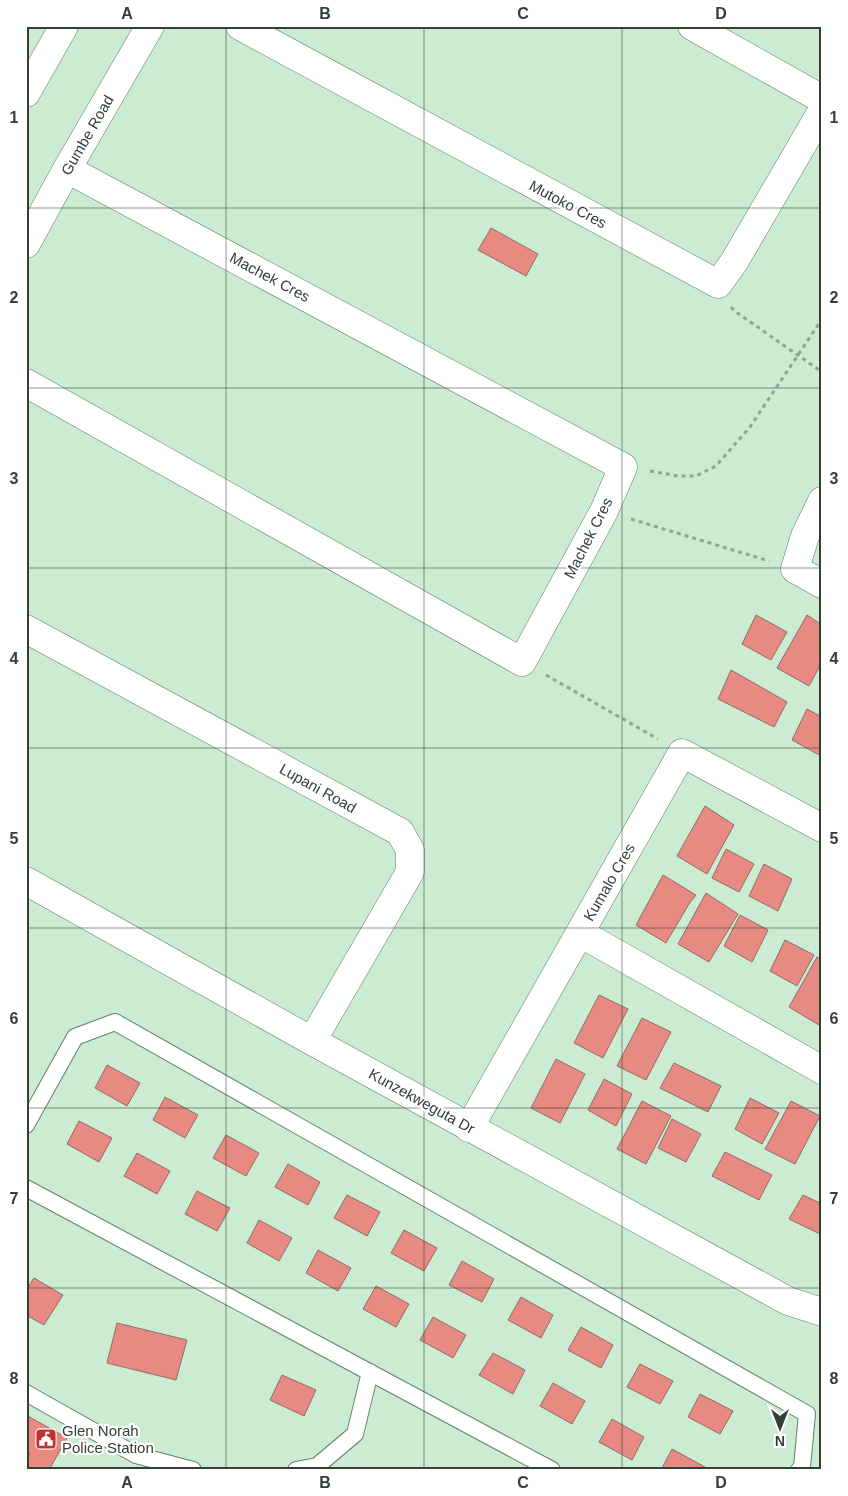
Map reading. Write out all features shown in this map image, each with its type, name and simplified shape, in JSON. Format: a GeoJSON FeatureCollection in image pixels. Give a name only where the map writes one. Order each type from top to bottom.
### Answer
{"type":"FeatureCollection","features":[{"type":"Feature","properties":{"kind":"street"},"geometry":{"type":"LineString","coordinates":[[26,93],[64,26]]}},
{"type":"Feature","properties":{"kind":"street","name":"Gumbe Road"},"geometry":{"type":"LineString","coordinates":[[26,244],[150,26]]}},
{"type":"Feature","properties":{"kind":"street","name":"Mutoko Cres"},"geometry":{"type":"LineString","coordinates":[[240,26],[718,284]]}},
{"type":"Feature","properties":{"kind":"street"},"geometry":{"type":"LineString","coordinates":[[692,26],[822,99]]}},
{"type":"Feature","properties":{"kind":"street"},"geometry":{"type":"LineString","coordinates":[[718,284],[734,262],[822,111]]}},
{"type":"Feature","properties":{"kind":"street","name":"Machek Cres"},"geometry":{"type":"LineString","coordinates":[[67,169],[623,466],[604,511],[522,662]]}},
{"type":"Feature","properties":{"kind":"street"},"geometry":{"type":"LineString","coordinates":[[26,383],[522,662]]}},
{"type":"Feature","properties":{"kind":"street"},"geometry":{"type":"LineString","coordinates":[[822,501],[806,536],[796,569],[822,584]]}},
{"type":"Feature","properties":{"kind":"street","name":"Lupani Road"},"geometry":{"type":"LineString","coordinates":[[26,629],[400,832],[410,850],[410,872],[312,1041]]}},
{"type":"Feature","properties":{"kind":"street"},"geometry":{"type":"LineString","coordinates":[[682,753],[822,828]]}},
{"type":"Feature","properties":{"kind":"street","name":"Kumalo Cres"},"geometry":{"type":"LineString","coordinates":[[682,753],[580,933],[822,1070]]}},
{"type":"Feature","properties":{"kind":"street","name":"Kunzekweguta Dr"},"geometry":{"type":"LineString","coordinates":[[26,881],[312,1041],[788,1301],[822,1312]]}},
{"type":"Feature","properties":{"kind":"street"},"geometry":{"type":"LineString","coordinates":[[470,1128],[580,933]]}},
{"type":"Feature","properties":{"kind":"lane"},"geometry":{"type":"LineString","coordinates":[[26,1125],[75,1037],[115,1022],[807,1414],[802,1467],[799,1470]]}},
{"type":"Feature","properties":{"kind":"lane"},"geometry":{"type":"LineString","coordinates":[[26,1188],[552,1470]]}},
{"type":"Feature","properties":{"kind":"lane"},"geometry":{"type":"LineString","coordinates":[[296,1470],[317,1466],[355,1434],[370,1372]]}},
{"type":"Feature","properties":{"kind":"lane"},"geometry":{"type":"LineString","coordinates":[[26,1393],[136,1455],[193,1470]]}},
{"type":"Feature","properties":{"kind":"path"},"geometry":{"type":"LineString","coordinates":[[718,284],[726,300],[736,312],[822,372]]}},
{"type":"Feature","properties":{"kind":"path"},"geometry":{"type":"LineString","coordinates":[[623,466],[678,476],[696,476],[716,466],[750,427],[822,319]]}},
{"type":"Feature","properties":{"kind":"path"},"geometry":{"type":"LineString","coordinates":[[604,511],[796,569]]}},
{"type":"Feature","properties":{"kind":"path"},"geometry":{"type":"LineString","coordinates":[[522,662],[682,753]]}},
{"type":"Feature","properties":{"kind":"building"},"geometry":{"type":"Polygon","coordinates":[[[491,228],[538,254],[526,276],[478,250],[491,228]]]}},
{"type":"Feature","properties":{"kind":"building"},"geometry":{"type":"Polygon","coordinates":[[[756,615],[787,632],[771,660],[742,644],[756,615]]]}},
{"type":"Feature","properties":{"kind":"building"},"geometry":{"type":"Polygon","coordinates":[[[807,615],[822,625],[822,662],[809,686],[777,668],[807,615]]]}},
{"type":"Feature","properties":{"kind":"building"},"geometry":{"type":"Polygon","coordinates":[[[731,670],[787,702],[774,727],[718,699],[731,670]]]}},
{"type":"Feature","properties":{"kind":"building"},"geometry":{"type":"Polygon","coordinates":[[[807,709],[822,717],[821,756],[792,740],[807,709]]]}},
{"type":"Feature","properties":{"kind":"building"},"geometry":{"type":"Polygon","coordinates":[[[705,806],[734,825],[707,874],[677,856],[705,806]]]}},
{"type":"Feature","properties":{"kind":"building"},"geometry":{"type":"Polygon","coordinates":[[[726,849],[754,864],[739,892],[712,878],[726,849]]]}},
{"type":"Feature","properties":{"kind":"building"},"geometry":{"type":"Polygon","coordinates":[[[764,864],[792,879],[778,911],[749,896],[764,864]]]}},
{"type":"Feature","properties":{"kind":"building"},"geometry":{"type":"Polygon","coordinates":[[[663,875],[696,895],[666,943],[636,925],[663,875]]]}},
{"type":"Feature","properties":{"kind":"building"},"geometry":{"type":"Polygon","coordinates":[[[706,893],[738,914],[709,962],[678,944],[706,893]]]}},
{"type":"Feature","properties":{"kind":"building"},"geometry":{"type":"Polygon","coordinates":[[[740,915],[768,930],[752,962],[724,946],[740,915]]]}},
{"type":"Feature","properties":{"kind":"building"},"geometry":{"type":"Polygon","coordinates":[[[785,940],[814,955],[797,986],[770,971],[785,940]]]}},
{"type":"Feature","properties":{"kind":"building"},"geometry":{"type":"Polygon","coordinates":[[[817,957],[822,960],[822,1021],[819,1025],[789,1007],[817,957]]]}},
{"type":"Feature","properties":{"kind":"building"},"geometry":{"type":"Polygon","coordinates":[[[599,995],[628,1009],[603,1058],[574,1043],[599,995]]]}},
{"type":"Feature","properties":{"kind":"building"},"geometry":{"type":"Polygon","coordinates":[[[642,1018],[671,1032],[646,1080],[617,1066],[642,1018]]]}},
{"type":"Feature","properties":{"kind":"building"},"geometry":{"type":"Polygon","coordinates":[[[556,1059],[585,1074],[560,1123],[531,1108],[556,1059]]]}},
{"type":"Feature","properties":{"kind":"building"},"geometry":{"type":"Polygon","coordinates":[[[674,1063],[721,1086],[708,1112],[660,1088],[674,1063]]]}},
{"type":"Feature","properties":{"kind":"building"},"geometry":{"type":"Polygon","coordinates":[[[107,1065],[140,1083],[127,1106],[95,1088],[107,1065]]]}},
{"type":"Feature","properties":{"kind":"building"},"geometry":{"type":"Polygon","coordinates":[[[604,1079],[632,1094],[616,1126],[588,1110],[604,1079]]]}},
{"type":"Feature","properties":{"kind":"building"},"geometry":{"type":"Polygon","coordinates":[[[165,1097],[198,1115],[185,1138],[153,1120],[165,1097]]]}},
{"type":"Feature","properties":{"kind":"building"},"geometry":{"type":"Polygon","coordinates":[[[750,1098],[779,1113],[762,1144],[735,1129],[750,1098]]]}},
{"type":"Feature","properties":{"kind":"building"},"geometry":{"type":"Polygon","coordinates":[[[642,1101],[671,1116],[646,1164],[617,1149],[642,1101]]]}},
{"type":"Feature","properties":{"kind":"building"},"geometry":{"type":"Polygon","coordinates":[[[791,1101],[820,1116],[795,1164],[765,1149],[791,1101]]]}},
{"type":"Feature","properties":{"kind":"building"},"geometry":{"type":"Polygon","coordinates":[[[672,1119],[701,1134],[686,1162],[658,1148],[672,1119]]]}},
{"type":"Feature","properties":{"kind":"building"},"geometry":{"type":"Polygon","coordinates":[[[79,1121],[112,1138],[99,1162],[67,1144],[79,1121]]]}},
{"type":"Feature","properties":{"kind":"building"},"geometry":{"type":"Polygon","coordinates":[[[226,1135],[259,1153],[246,1176],[213,1158],[226,1135]]]}},
{"type":"Feature","properties":{"kind":"building"},"geometry":{"type":"Polygon","coordinates":[[[725,1152],[772,1175],[759,1200],[712,1176],[725,1152]]]}},
{"type":"Feature","properties":{"kind":"building"},"geometry":{"type":"Polygon","coordinates":[[[137,1153],[170,1171],[157,1194],[124,1176],[137,1153]]]}},
{"type":"Feature","properties":{"kind":"building"},"geometry":{"type":"Polygon","coordinates":[[[288,1164],[320,1182],[308,1205],[275,1187],[288,1164]]]}},
{"type":"Feature","properties":{"kind":"building"},"geometry":{"type":"Polygon","coordinates":[[[197,1191],[230,1208],[217,1231],[185,1214],[197,1191]]]}},
{"type":"Feature","properties":{"kind":"building"},"geometry":{"type":"Polygon","coordinates":[[[347,1195],[380,1212],[367,1236],[334,1218],[347,1195]]]}},
{"type":"Feature","properties":{"kind":"building"},"geometry":{"type":"Polygon","coordinates":[[[803,1195],[822,1204],[822,1235],[789,1219],[803,1195]]]}},
{"type":"Feature","properties":{"kind":"building"},"geometry":{"type":"Polygon","coordinates":[[[259,1220],[292,1238],[279,1261],[247,1243],[259,1220]]]}},
{"type":"Feature","properties":{"kind":"building"},"geometry":{"type":"Polygon","coordinates":[[[404,1230],[437,1248],[424,1271],[391,1253],[404,1230]]]}},
{"type":"Feature","properties":{"kind":"building"},"geometry":{"type":"Polygon","coordinates":[[[318,1250],[351,1268],[338,1291],[306,1273],[318,1250]]]}},
{"type":"Feature","properties":{"kind":"building"},"geometry":{"type":"Polygon","coordinates":[[[462,1261],[494,1279],[482,1302],[449,1285],[462,1261]]]}},
{"type":"Feature","properties":{"kind":"building"},"geometry":{"type":"Polygon","coordinates":[[[34,1278],[63,1295],[44,1325],[26,1315],[26,1290],[34,1278]]]}},
{"type":"Feature","properties":{"kind":"building"},"geometry":{"type":"Polygon","coordinates":[[[376,1286],[409,1304],[396,1327],[363,1309],[376,1286]]]}},
{"type":"Feature","properties":{"kind":"building"},"geometry":{"type":"Polygon","coordinates":[[[521,1297],[553,1315],[541,1338],[508,1320],[521,1297]]]}},
{"type":"Feature","properties":{"kind":"building"},"geometry":{"type":"Polygon","coordinates":[[[433,1317],[466,1335],[453,1358],[420,1340],[433,1317]]]}},
{"type":"Feature","properties":{"kind":"building"},"geometry":{"type":"Polygon","coordinates":[[[117,1323],[187,1340],[176,1380],[107,1363],[117,1323]]]}},
{"type":"Feature","properties":{"kind":"building"},"geometry":{"type":"Polygon","coordinates":[[[581,1327],[613,1345],[601,1368],[568,1350],[581,1327]]]}},
{"type":"Feature","properties":{"kind":"building"},"geometry":{"type":"Polygon","coordinates":[[[493,1353],[525,1370],[513,1394],[479,1375],[493,1353]]]}},
{"type":"Feature","properties":{"kind":"building"},"geometry":{"type":"Polygon","coordinates":[[[640,1364],[673,1381],[660,1404],[627,1387],[640,1364]]]}},
{"type":"Feature","properties":{"kind":"building"},"geometry":{"type":"Polygon","coordinates":[[[282,1375],[316,1390],[304,1416],[270,1400],[282,1375]]]}},
{"type":"Feature","properties":{"kind":"building"},"geometry":{"type":"Polygon","coordinates":[[[553,1383],[585,1401],[572,1424],[540,1406],[553,1383]]]}},
{"type":"Feature","properties":{"kind":"building"},"geometry":{"type":"Polygon","coordinates":[[[700,1394],[733,1411],[720,1434],[688,1417],[700,1394]]]}},
{"type":"Feature","properties":{"kind":"building"},"geometry":{"type":"Polygon","coordinates":[[[26,1415],[67,1438],[49,1470],[26,1470],[26,1460],[30,1453],[26,1452],[26,1415]]]}},
{"type":"Feature","properties":{"kind":"building"},"geometry":{"type":"Polygon","coordinates":[[[612,1419],[644,1437],[632,1460],[599,1442],[612,1419]]]}},
{"type":"Feature","properties":{"kind":"building"},"geometry":{"type":"Polygon","coordinates":[[[672,1449],[705,1467],[703,1470],[661,1470],[672,1449]]]}},
{"type":"Feature","properties":{"kind":"place","name":"Glen Norah Police Station"},"geometry":{"type":"Point","coordinates":[46,1439]}}]}
